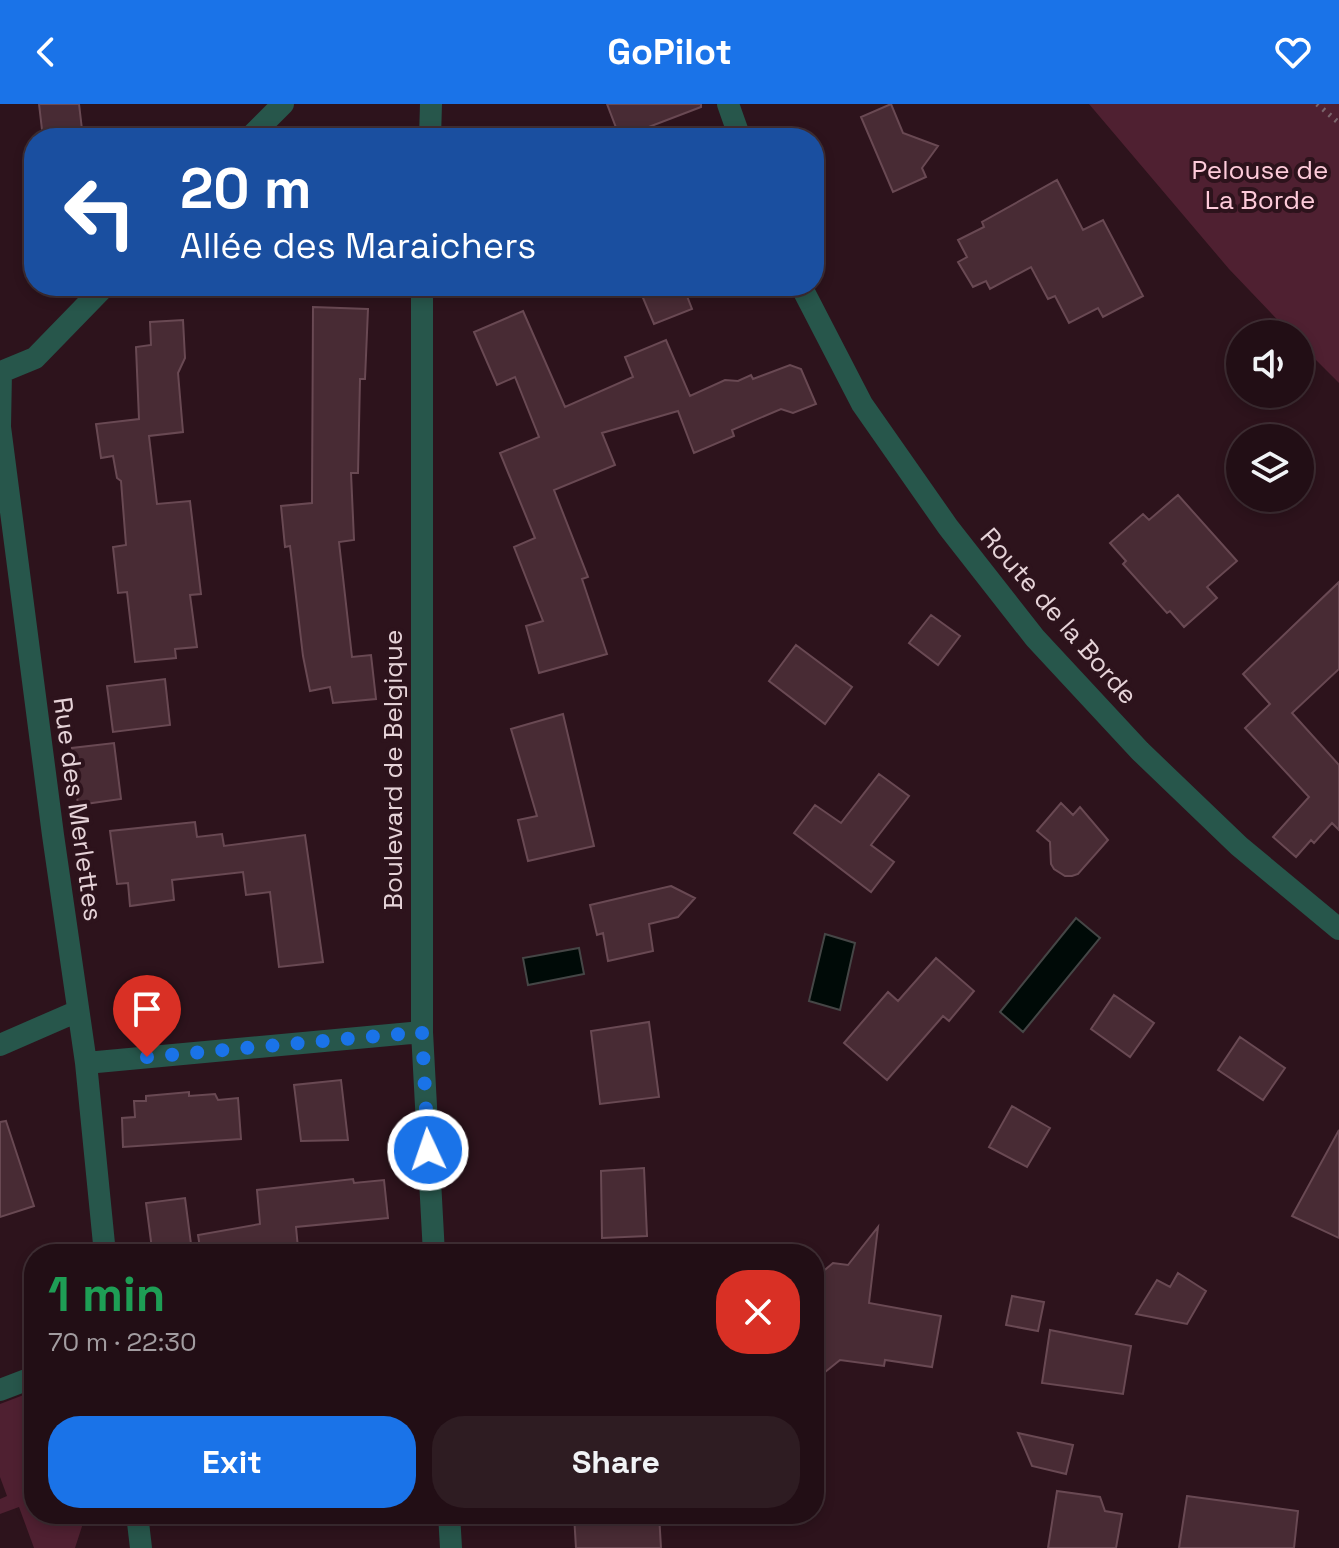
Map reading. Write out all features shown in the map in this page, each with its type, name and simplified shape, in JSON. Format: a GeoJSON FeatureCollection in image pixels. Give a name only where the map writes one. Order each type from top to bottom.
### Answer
{"type":"FeatureCollection","features":[{"type":"Feature","properties":{"kind":"street"},"geometry":{"type":"LineString","coordinates":[[259,128],[283,104]]}},
{"type":"Feature","properties":{"kind":"street"},"geometry":{"type":"LineString","coordinates":[[430,128],[431,104]]}},
{"type":"Feature","properties":{"kind":"street"},"geometry":{"type":"LineString","coordinates":[[728,104],[736,128]]}},
{"type":"Feature","properties":{"kind":"street"},"geometry":{"type":"LineString","coordinates":[[0,372],[35,358],[95,296]]}},
{"type":"Feature","properties":{"kind":"street","name":"Boulevard de Belgique"},"geometry":{"type":"LineString","coordinates":[[422,296],[422,1032],[433,1244]]}},
{"type":"Feature","properties":{"kind":"street","name":"Route de la Borde"},"geometry":{"type":"LineString","coordinates":[[806,296],[862,404],[948,527],[1035,638],[1140,751],[1239,846],[1339,929]]}},
{"type":"Feature","properties":{"kind":"street","name":"Rue des Merlettes"},"geometry":{"type":"LineString","coordinates":[[0,372],[0,427],[86,1063],[104,1244]]}},
{"type":"Feature","properties":{"kind":"street"},"geometry":{"type":"LineString","coordinates":[[0,1045],[78,1011]]}},
{"type":"Feature","properties":{"kind":"street"},"geometry":{"type":"LineString","coordinates":[[86,1063],[422,1032]]}},
{"type":"Feature","properties":{"kind":"street"},"geometry":{"type":"LineString","coordinates":[[0,1390],[24,1381]]}},
{"type":"Feature","properties":{"kind":"street"},"geometry":{"type":"LineString","coordinates":[[138,1524],[141,1548]]}},
{"type":"Feature","properties":{"kind":"street"},"geometry":{"type":"LineString","coordinates":[[450,1524],[451,1548]]}},
{"type":"Feature","properties":{"kind":"path"},"geometry":{"type":"LineString","coordinates":[[1317,104],[1339,123]]}},
{"type":"Feature","properties":{"kind":"green space","name":"Pelouse de La Borde"},"geometry":{"type":"Polygon","coordinates":[[[1089,104],[1339,104],[1339,383],[1314,358],[1314,320],[1278,320],[1229,269],[1089,104]]]}},
{"type":"Feature","properties":{"kind":"green space"},"geometry":{"type":"Polygon","coordinates":[[[24,1395],[24,1521],[19,1507],[0,1514],[0,1499],[7,1496],[0,1477],[0,1404],[24,1395]]]}},
{"type":"Feature","properties":{"kind":"green space"},"geometry":{"type":"Polygon","coordinates":[[[25,1524],[83,1524],[75,1548],[34,1548],[25,1524]]]}},
{"type":"Feature","properties":{"kind":"shaded area"},"geometry":{"type":"Polygon","coordinates":[[[1076,918],[1100,938],[1023,1032],[1000,1012],[1076,918]]]}},
{"type":"Feature","properties":{"kind":"shaded area"},"geometry":{"type":"Polygon","coordinates":[[[825,934],[855,943],[840,1010],[809,1001],[825,934]]]}},
{"type":"Feature","properties":{"kind":"shaded area"},"geometry":{"type":"Polygon","coordinates":[[[579,948],[584,974],[528,985],[523,958],[579,948]]]}},
{"type":"Feature","properties":{"kind":"building"},"geometry":{"type":"Polygon","coordinates":[[[39,104],[79,104],[82,128],[42,128],[39,104]]]}},
{"type":"Feature","properties":{"kind":"building"},"geometry":{"type":"Polygon","coordinates":[[[607,104],[701,104],[701,107],[646,128],[616,128],[607,104]]]}},
{"type":"Feature","properties":{"kind":"building"},"geometry":{"type":"Polygon","coordinates":[[[891,104],[903,133],[938,146],[922,168],[926,177],[893,192],[861,117],[891,104]]]}},
{"type":"Feature","properties":{"kind":"building"},"geometry":{"type":"Polygon","coordinates":[[[1057,180],[1083,230],[1103,220],[1143,296],[1103,317],[1098,308],[1069,323],[1055,296],[1048,299],[1031,267],[990,289],[986,281],[973,287],[958,262],[967,257],[958,240],[984,227],[982,222],[1057,180]]]}},
{"type":"Feature","properties":{"kind":"building"},"geometry":{"type":"Polygon","coordinates":[[[642,296],[687,296],[692,309],[654,324],[642,296]]]}},
{"type":"Feature","properties":{"kind":"building"},"geometry":{"type":"Polygon","coordinates":[[[313,307],[368,309],[365,379],[360,379],[358,473],[351,473],[354,540],[339,542],[352,657],[371,655],[376,699],[333,703],[330,687],[310,691],[290,546],[285,547],[281,506],[312,503],[313,307]]]}},
{"type":"Feature","properties":{"kind":"building"},"geometry":{"type":"Polygon","coordinates":[[[523,311],[565,407],[633,377],[625,357],[666,340],[690,396],[725,380],[738,381],[751,375],[753,379],[790,365],[801,369],[816,404],[793,413],[781,409],[732,430],[734,436],[694,453],[678,411],[602,433],[615,465],[554,490],[588,577],[582,579],[607,654],[539,673],[526,626],[543,621],[514,547],[535,538],[500,453],[539,437],[515,377],[497,385],[474,332],[523,311]]]}},
{"type":"Feature","properties":{"kind":"building"},"geometry":{"type":"Polygon","coordinates":[[[183,320],[185,358],[178,373],[183,432],[149,436],[157,504],[190,501],[201,594],[190,595],[197,647],[175,649],[176,658],[135,662],[127,592],[118,593],[113,547],[126,545],[121,481],[117,478],[113,456],[101,458],[96,424],[139,419],[136,347],[151,345],[150,322],[183,320]]]}},
{"type":"Feature","properties":{"kind":"building"},"geometry":{"type":"Polygon","coordinates":[[[1178,495],[1237,561],[1207,587],[1217,598],[1184,627],[1170,611],[1167,613],[1123,564],[1126,561],[1110,543],[1143,514],[1149,520],[1178,495]]]}},
{"type":"Feature","properties":{"kind":"building"},"geometry":{"type":"Polygon","coordinates":[[[1339,582],[1339,669],[1292,713],[1339,765],[1339,830],[1332,823],[1296,857],[1273,837],[1309,797],[1245,728],[1270,704],[1243,674],[1339,582]]]}},
{"type":"Feature","properties":{"kind":"building"},"geometry":{"type":"Polygon","coordinates":[[[931,615],[960,636],[938,665],[909,643],[931,615]]]}},
{"type":"Feature","properties":{"kind":"building"},"geometry":{"type":"Polygon","coordinates":[[[796,645],[852,687],[825,724],[769,681],[796,645]]]}},
{"type":"Feature","properties":{"kind":"building"},"geometry":{"type":"Polygon","coordinates":[[[165,679],[170,725],[113,732],[107,686],[165,679]]]}},
{"type":"Feature","properties":{"kind":"building"},"geometry":{"type":"Polygon","coordinates":[[[563,714],[594,846],[528,861],[518,820],[537,816],[511,729],[563,714]]]}},
{"type":"Feature","properties":{"kind":"building"},"geometry":{"type":"Polygon","coordinates":[[[114,743],[121,799],[78,805],[72,748],[114,743]]]}},
{"type":"Feature","properties":{"kind":"building"},"geometry":{"type":"Polygon","coordinates":[[[879,774],[909,796],[871,845],[894,862],[871,892],[794,833],[815,805],[841,823],[879,774]]]}},
{"type":"Feature","properties":{"kind":"building"},"geometry":{"type":"Polygon","coordinates":[[[1061,803],[1073,815],[1080,807],[1108,840],[1078,874],[1072,876],[1065,876],[1054,869],[1050,842],[1037,831],[1061,803]]]}},
{"type":"Feature","properties":{"kind":"building"},"geometry":{"type":"Polygon","coordinates":[[[195,822],[197,837],[222,834],[224,846],[305,835],[323,962],[279,967],[270,892],[246,895],[243,872],[172,880],[174,900],[130,906],[128,883],[117,884],[110,831],[195,822]]]}},
{"type":"Feature","properties":{"kind":"building"},"geometry":{"type":"Polygon","coordinates":[[[671,886],[695,898],[678,917],[649,924],[653,951],[608,961],[603,933],[597,935],[590,905],[671,886]]]}},
{"type":"Feature","properties":{"kind":"building"},"geometry":{"type":"Polygon","coordinates":[[[936,958],[974,991],[949,1021],[943,1016],[887,1080],[844,1043],[888,992],[898,1001],[936,958]]]}},
{"type":"Feature","properties":{"kind":"building"},"geometry":{"type":"Polygon","coordinates":[[[1114,995],[1154,1023],[1130,1057],[1091,1029],[1114,995]]]}},
{"type":"Feature","properties":{"kind":"building"},"geometry":{"type":"Polygon","coordinates":[[[649,1022],[659,1097],[600,1104],[591,1031],[649,1022]]]}},
{"type":"Feature","properties":{"kind":"building"},"geometry":{"type":"Polygon","coordinates":[[[1240,1037],[1285,1068],[1263,1100],[1218,1070],[1240,1037]]]}},
{"type":"Feature","properties":{"kind":"building"},"geometry":{"type":"Polygon","coordinates":[[[341,1080],[348,1140],[301,1141],[294,1085],[341,1080]]]}},
{"type":"Feature","properties":{"kind":"building"},"geometry":{"type":"Polygon","coordinates":[[[189,1092],[189,1096],[215,1094],[218,1100],[238,1098],[241,1139],[123,1147],[122,1118],[135,1117],[134,1101],[146,1101],[146,1096],[189,1092]]]}},
{"type":"Feature","properties":{"kind":"building"},"geometry":{"type":"Polygon","coordinates":[[[1012,1106],[1050,1128],[1027,1167],[989,1147],[1012,1106]]]}},
{"type":"Feature","properties":{"kind":"building"},"geometry":{"type":"Polygon","coordinates":[[[6,1121],[34,1206],[0,1217],[0,1122],[6,1121]]]}},
{"type":"Feature","properties":{"kind":"building"},"geometry":{"type":"Polygon","coordinates":[[[1339,1130],[1339,1238],[1292,1216],[1339,1130]]]}},
{"type":"Feature","properties":{"kind":"building"},"geometry":{"type":"Polygon","coordinates":[[[644,1168],[647,1236],[602,1238],[601,1171],[644,1168]]]}},
{"type":"Feature","properties":{"kind":"building"},"geometry":{"type":"Polygon","coordinates":[[[353,1179],[354,1183],[384,1180],[388,1218],[296,1227],[298,1244],[199,1244],[198,1235],[260,1224],[257,1190],[353,1179]]]}},
{"type":"Feature","properties":{"kind":"building"},"geometry":{"type":"Polygon","coordinates":[[[185,1198],[191,1244],[151,1244],[146,1203],[185,1198]]]}},
{"type":"Feature","properties":{"kind":"building"},"geometry":{"type":"Polygon","coordinates":[[[878,1227],[869,1303],[941,1316],[932,1367],[885,1360],[884,1366],[840,1360],[824,1373],[824,1271],[833,1263],[848,1265],[878,1227]]]}},
{"type":"Feature","properties":{"kind":"building"},"geometry":{"type":"Polygon","coordinates":[[[1178,1273],[1206,1291],[1187,1324],[1136,1314],[1157,1280],[1170,1287],[1178,1273]]]}},
{"type":"Feature","properties":{"kind":"building"},"geometry":{"type":"Polygon","coordinates":[[[1012,1296],[1044,1302],[1038,1331],[1006,1325],[1012,1296]]]}},
{"type":"Feature","properties":{"kind":"building"},"geometry":{"type":"Polygon","coordinates":[[[1050,1330],[1131,1346],[1123,1394],[1042,1383],[1050,1330]]]}},
{"type":"Feature","properties":{"kind":"building"},"geometry":{"type":"Polygon","coordinates":[[[1018,1433],[1073,1445],[1066,1474],[1032,1466],[1018,1433]]]}},
{"type":"Feature","properties":{"kind":"building"},"geometry":{"type":"Polygon","coordinates":[[[1057,1491],[1100,1497],[1105,1511],[1122,1514],[1116,1548],[1048,1548],[1057,1491]]]}},
{"type":"Feature","properties":{"kind":"building"},"geometry":{"type":"Polygon","coordinates":[[[1187,1496],[1298,1511],[1294,1548],[1179,1548],[1187,1496]]]}},
{"type":"Feature","properties":{"kind":"building"},"geometry":{"type":"Polygon","coordinates":[[[575,1524],[660,1524],[661,1548],[576,1548],[575,1524]]]}},
{"type":"Feature","properties":{"kind":"route"},"geometry":{"type":"LineString","coordinates":[[147,1057],[422,1032],[428,1150]]}}]}
